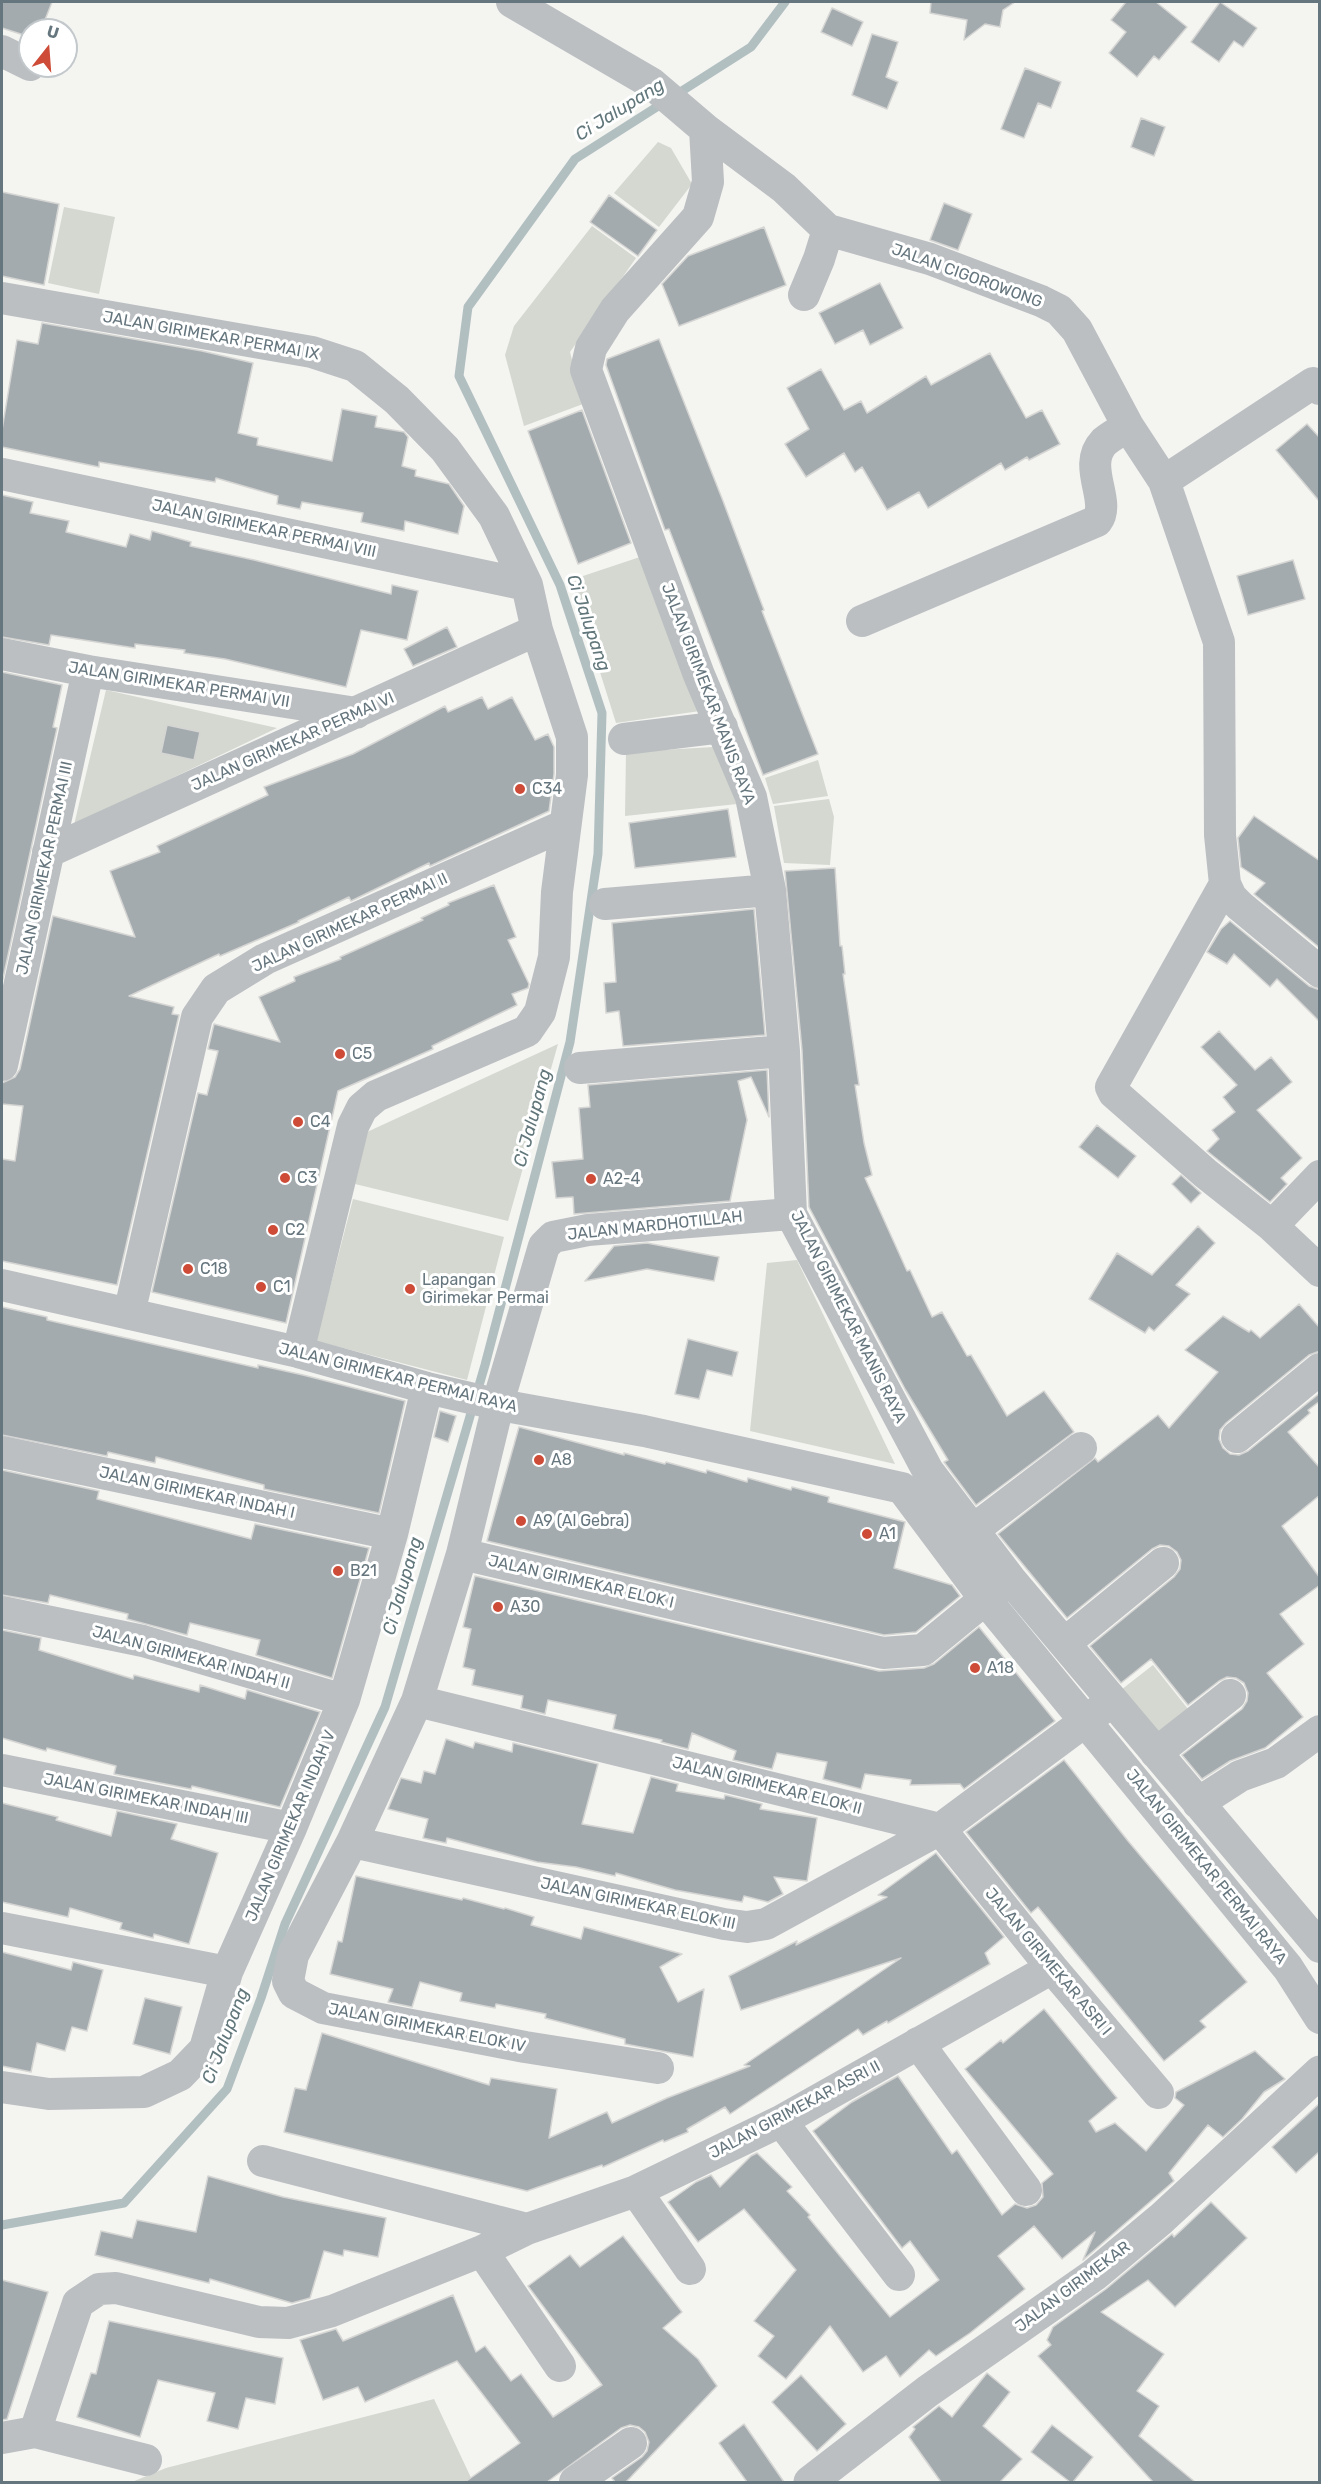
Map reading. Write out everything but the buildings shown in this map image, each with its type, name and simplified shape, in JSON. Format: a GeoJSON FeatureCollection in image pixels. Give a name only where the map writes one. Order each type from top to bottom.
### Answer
{"type":"FeatureCollection","features":[{"type":"Feature","properties":{"kind":"street","name":"JALAN CIGOROWONG"},"geometry":{"type":"LineString","coordinates":[[513,2],[651,83],[784,188],[828,230],[930,259],[1041,301],[1059,310],[1077,330],[1128,426],[1164,481],[1219,642],[1220,835],[1225,884]]}},
{"type":"Feature","properties":{"kind":"street"},"geometry":{"type":"LineString","coordinates":[[2,51],[18,58]]}},
{"type":"Feature","properties":{"kind":"street","name":"JALAN GIRIMEKAR MANIS RAYA"},"geometry":{"type":"LineString","coordinates":[[704,127],[708,182],[698,217],[615,310],[591,348],[586,370],[699,675],[751,797],[770,890],[784,1051],[791,1214],[921,1460]]}},
{"type":"Feature","properties":{"kind":"street"},"geometry":{"type":"LineString","coordinates":[[804,295],[828,230]]}},
{"type":"Feature","properties":{"kind":"street","name":"JALAN GIRIMEKAR PERMAI IX"},"geometry":{"type":"LineString","coordinates":[[2,298],[312,352],[355,366],[397,400],[446,449],[494,516],[527,585],[537,630],[572,737],[572,775],[557,892],[555,957],[540,1012],[526,1031],[376,1096],[362,1108],[353,1126],[298,1352]]}},
{"type":"Feature","properties":{"kind":"street"},"geometry":{"type":"LineString","coordinates":[[1164,481],[1313,383],[1320,389]]}},
{"type":"Feature","properties":{"kind":"street"},"geometry":{"type":"LineString","coordinates":[[862,621],[1097,521],[1102,508],[1095,468],[1097,453],[1104,442],[1128,426]]}},
{"type":"Feature","properties":{"kind":"street","name":"JALAN GIRIMEKAR PERMAI VIII"},"geometry":{"type":"LineString","coordinates":[[2,474],[527,585]]}},
{"type":"Feature","properties":{"kind":"street","name":"JALAN GIRIMEKAR PERMAI VI"},"geometry":{"type":"LineString","coordinates":[[48,852],[537,630]]}},
{"type":"Feature","properties":{"kind":"street","name":"JALAN GIRIMEKAR PERMAI VII"},"geometry":{"type":"LineString","coordinates":[[2,654],[88,671],[356,713]]}},
{"type":"Feature","properties":{"kind":"street","name":"JALAN GIRIMEKAR PERMAI III"},"geometry":{"type":"LineString","coordinates":[[2,1065],[88,671]]}},
{"type":"Feature","properties":{"kind":"street"},"geometry":{"type":"LineString","coordinates":[[624,739],[722,727]]}},
{"type":"Feature","properties":{"kind":"street","name":"JALAN GIRIMEKAR PERMAI II"},"geometry":{"type":"LineString","coordinates":[[129,1314],[197,1017],[216,989],[265,959],[565,825]]}},
{"type":"Feature","properties":{"kind":"street"},"geometry":{"type":"LineString","coordinates":[[1225,884],[1240,906],[1320,972]]}},
{"type":"Feature","properties":{"kind":"street"},"geometry":{"type":"LineString","coordinates":[[1225,884],[1111,1087],[1114,1093],[1205,1173],[1272,1226],[1320,1271]]}},
{"type":"Feature","properties":{"kind":"street"},"geometry":{"type":"LineString","coordinates":[[604,904],[770,890]]}},
{"type":"Feature","properties":{"kind":"street"},"geometry":{"type":"LineString","coordinates":[[580,1068],[784,1051]]}},
{"type":"Feature","properties":{"kind":"street"},"geometry":{"type":"LineString","coordinates":[[1272,1226],[1320,1176]]}},
{"type":"Feature","properties":{"kind":"street","name":"JALAN MARDHOTILLAH"},"geometry":{"type":"LineString","coordinates":[[495,1404],[502,1389],[540,1257],[544,1246],[553,1237],[588,1230],[791,1214]]}},
{"type":"Feature","properties":{"kind":"street","name":"JALAN GIRIMEKAR PERMAI RAYA"},"geometry":{"type":"LineString","coordinates":[[2,1285],[298,1352],[459,1396],[644,1431],[902,1488],[985,1599],[1288,1968],[1320,2018]]}},
{"type":"Feature","properties":{"kind":"street"},"geometry":{"type":"LineString","coordinates":[[1237,1437],[1320,1369]]}},
{"type":"Feature","properties":{"kind":"street","name":"JALAN GIRIMEKAR INDAH V"},"geometry":{"type":"LineString","coordinates":[[2,2087],[49,2094],[144,2092],[180,2075],[205,2049],[227,1972],[345,1700],[392,1534],[427,1388]]}},
{"type":"Feature","properties":{"kind":"street"},"geometry":{"type":"LineString","coordinates":[[352,1842],[417,1701],[462,1554],[495,1404]]}},
{"type":"Feature","properties":{"kind":"street"},"geometry":{"type":"LineString","coordinates":[[973,1530],[1081,1448]]}},
{"type":"Feature","properties":{"kind":"street","name":"JALAN GIRIMEKAR INDAH I"},"geometry":{"type":"LineString","coordinates":[[2,1452],[392,1534]]}},
{"type":"Feature","properties":{"kind":"street"},"geometry":{"type":"LineString","coordinates":[[902,1488],[921,1460]]}},
{"type":"Feature","properties":{"kind":"street","name":"JALAN GIRIMEKAR PERMAI RAYA"},"geometry":{"type":"LineString","coordinates":[[921,1460],[1010,1579],[1320,1947]]}},
{"type":"Feature","properties":{"kind":"street","name":"JALAN GIRIMEKAR ELOK I"},"geometry":{"type":"LineString","coordinates":[[462,1554],[883,1653],[923,1650],[985,1599]]}},
{"type":"Feature","properties":{"kind":"street"},"geometry":{"type":"LineString","coordinates":[[1065,1643],[1163,1563]]}},
{"type":"Feature","properties":{"kind":"street"},"geometry":{"type":"LineString","coordinates":[[985,1599],[1010,1579]]}},
{"type":"Feature","properties":{"kind":"street","name":"JALAN GIRIMEKAR INDAH II"},"geometry":{"type":"LineString","coordinates":[[2,1612],[143,1641],[345,1700]]}},
{"type":"Feature","properties":{"kind":"street"},"geometry":{"type":"LineString","coordinates":[[1156,1753],[1230,1695]]}},
{"type":"Feature","properties":{"kind":"street","name":"JALAN GIRIMEKAR ELOK II"},"geometry":{"type":"LineString","coordinates":[[417,1701],[940,1829]]}},
{"type":"Feature","properties":{"kind":"street"},"geometry":{"type":"LineString","coordinates":[[940,1829],[1112,1701]]}},
{"type":"Feature","properties":{"kind":"street"},"geometry":{"type":"LineString","coordinates":[[1198,1803],[1240,1776],[1276,1763],[1320,1731]]}},
{"type":"Feature","properties":{"kind":"street","name":"JALAN GIRIMEKAR INDAH III"},"geometry":{"type":"LineString","coordinates":[[2,1770],[291,1828]]}},
{"type":"Feature","properties":{"kind":"street","name":"JALAN GIRIMEKAR ELOK III"},"geometry":{"type":"LineString","coordinates":[[352,1842],[724,1924],[747,1927],[766,1924],[940,1829]]}},
{"type":"Feature","properties":{"kind":"street","name":"JALAN GIRIMEKAR ASRI I"},"geometry":{"type":"LineString","coordinates":[[940,1829],[1052,1968],[1158,2093]]}},
{"type":"Feature","properties":{"kind":"street","name":"JALAN GIRIMEKAR ELOK IV"},"geometry":{"type":"LineString","coordinates":[[352,1842],[293,1954],[288,1981],[294,1993],[323,2008],[525,2047],[658,2068]]}},
{"type":"Feature","properties":{"kind":"street"},"geometry":{"type":"LineString","coordinates":[[2,1928],[227,1972]]}},
{"type":"Feature","properties":{"kind":"street","name":"JALAN GIRIMEKAR ASRI II"},"geometry":{"type":"LineString","coordinates":[[35,2432],[78,2303],[99,2289],[116,2288],[259,2322],[288,2323],[332,2311],[482,2251],[527,2229],[636,2191],[781,2121],[1052,1968]]}},
{"type":"Feature","properties":{"kind":"street"},"geometry":{"type":"LineString","coordinates":[[918,2043],[1026,2190]]}},
{"type":"Feature","properties":{"kind":"street","name":"JALAN GIRIMEKAR"},"geometry":{"type":"LineString","coordinates":[[810,2482],[928,2391],[1094,2275],[1161,2219],[1320,2072]]}},
{"type":"Feature","properties":{"kind":"street"},"geometry":{"type":"LineString","coordinates":[[781,2121],[899,2275]]}},
{"type":"Feature","properties":{"kind":"street"},"geometry":{"type":"LineString","coordinates":[[263,2161],[527,2229]]}},
{"type":"Feature","properties":{"kind":"street"},"geometry":{"type":"LineString","coordinates":[[636,2191],[690,2269]]}},
{"type":"Feature","properties":{"kind":"street"},"geometry":{"type":"LineString","coordinates":[[482,2251],[560,2366]]}},
{"type":"Feature","properties":{"kind":"street"},"geometry":{"type":"LineString","coordinates":[[2,2438],[35,2432],[146,2460]]}},
{"type":"Feature","properties":{"kind":"street"},"geometry":{"type":"LineString","coordinates":[[575,2482],[631,2443]]}},
{"type":"Feature","properties":{"kind":"shaded area"},"geometry":{"type":"Polygon","coordinates":[[[658,142],[671,148],[692,184],[659,227],[614,193],[658,142]]]}},
{"type":"Feature","properties":{"kind":"shaded area"},"geometry":{"type":"Polygon","coordinates":[[[64,207],[115,217],[99,294],[48,283],[64,207]]]}},
{"type":"Feature","properties":{"kind":"shaded area"},"geometry":{"type":"Polygon","coordinates":[[[592,226],[636,258],[570,352],[583,404],[524,426],[505,355],[514,326],[592,226]]]}},
{"type":"Feature","properties":{"kind":"shaded area"},"geometry":{"type":"Polygon","coordinates":[[[640,557],[700,711],[616,723],[571,580],[640,557]]]}},
{"type":"Feature","properties":{"kind":"shaded area"},"geometry":{"type":"Polygon","coordinates":[[[106,690],[277,728],[74,825],[106,690]]]}},
{"type":"Feature","properties":{"kind":"shaded area"},"geometry":{"type":"Polygon","coordinates":[[[714,747],[737,804],[625,816],[626,752],[714,747]]]}},
{"type":"Feature","properties":{"kind":"shaded area"},"geometry":{"type":"Polygon","coordinates":[[[818,760],[828,796],[773,804],[765,778],[818,760]]]}},
{"type":"Feature","properties":{"kind":"shaded area"},"geometry":{"type":"Polygon","coordinates":[[[829,799],[834,817],[830,865],[784,863],[774,806],[829,799]]]}},
{"type":"Feature","properties":{"kind":"shaded area"},"geometry":{"type":"Polygon","coordinates":[[[558,1044],[508,1221],[355,1184],[367,1132],[558,1044]]]}},
{"type":"Feature","properties":{"kind":"shaded area","name":"Lapangan Girimekar Permai"},"geometry":{"type":"Polygon","coordinates":[[[353,1199],[504,1237],[467,1380],[316,1341],[353,1199]]]}},
{"type":"Feature","properties":{"kind":"shaded area"},"geometry":{"type":"Polygon","coordinates":[[[797,1260],[895,1464],[750,1431],[767,1263],[797,1260]]]}},
{"type":"Feature","properties":{"kind":"shaded area"},"geometry":{"type":"Polygon","coordinates":[[[1153,1665],[1188,1709],[1157,1734],[1121,1690],[1153,1665]]]}},
{"type":"Feature","properties":{"kind":"shaded area"},"geometry":{"type":"Polygon","coordinates":[[[434,2399],[473,2482],[132,2482],[166,2468],[434,2399]]]}},
{"type":"Feature","properties":{"kind":"waterway","name":"Ci Jalupang"},"geometry":{"type":"LineString","coordinates":[[2,2225],[124,2203],[227,2089],[261,1998],[285,1924],[385,1707],[485,1365],[570,1042],[598,854],[602,713],[560,585],[459,376],[468,307],[575,159],[751,47],[785,2]]}},
{"type":"Feature","properties":{"kind":"place","name":"C34"},"geometry":{"type":"Point","coordinates":[520,789]}},
{"type":"Feature","properties":{"kind":"place","name":"C5"},"geometry":{"type":"Point","coordinates":[340,1054]}},
{"type":"Feature","properties":{"kind":"place","name":"C4"},"geometry":{"type":"Point","coordinates":[298,1122]}},
{"type":"Feature","properties":{"kind":"place","name":"C3"},"geometry":{"type":"Point","coordinates":[285,1178]}},
{"type":"Feature","properties":{"kind":"place","name":"A2-4"},"geometry":{"type":"Point","coordinates":[591,1179]}},
{"type":"Feature","properties":{"kind":"place","name":"C2"},"geometry":{"type":"Point","coordinates":[273,1230]}},
{"type":"Feature","properties":{"kind":"place","name":"C18"},"geometry":{"type":"Point","coordinates":[188,1269]}},
{"type":"Feature","properties":{"kind":"place","name":"C1"},"geometry":{"type":"Point","coordinates":[261,1287]}},
{"type":"Feature","properties":{"kind":"place","name":"Lapangan Girimekar Permai"},"geometry":{"type":"Point","coordinates":[410,1289]}},
{"type":"Feature","properties":{"kind":"place","name":"A8"},"geometry":{"type":"Point","coordinates":[539,1460]}},
{"type":"Feature","properties":{"kind":"place","name":"A9 (Al Gebra)"},"geometry":{"type":"Point","coordinates":[521,1521]}},
{"type":"Feature","properties":{"kind":"place","name":"A1"},"geometry":{"type":"Point","coordinates":[867,1534]}},
{"type":"Feature","properties":{"kind":"place","name":"B21"},"geometry":{"type":"Point","coordinates":[338,1571]}},
{"type":"Feature","properties":{"kind":"place","name":"A30"},"geometry":{"type":"Point","coordinates":[498,1607]}},
{"type":"Feature","properties":{"kind":"place","name":"A18"},"geometry":{"type":"Point","coordinates":[975,1668]}}]}
